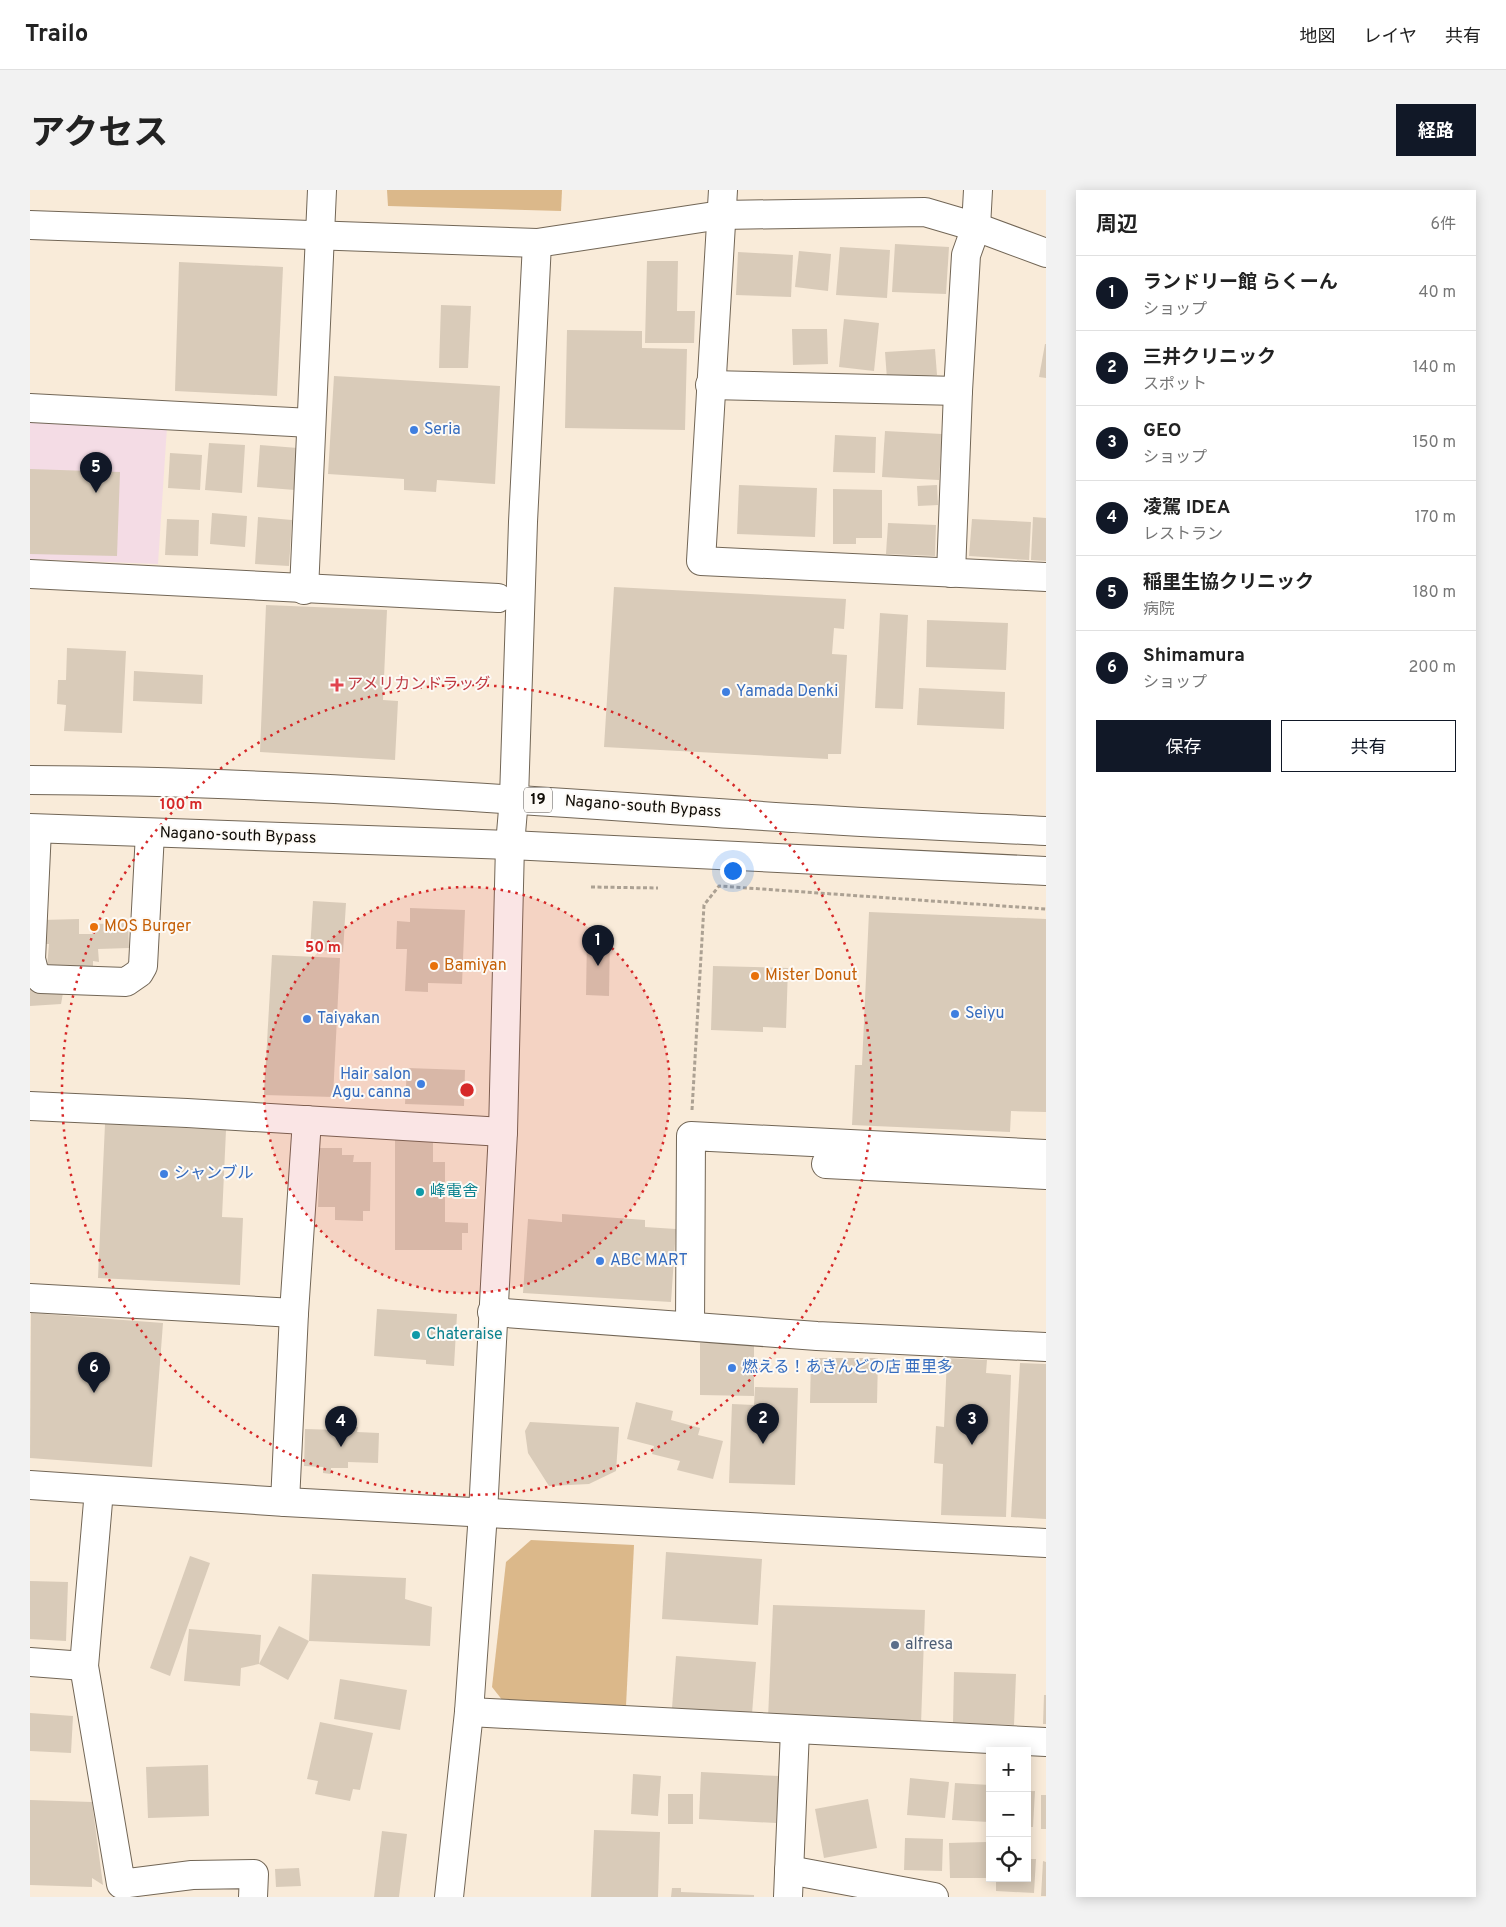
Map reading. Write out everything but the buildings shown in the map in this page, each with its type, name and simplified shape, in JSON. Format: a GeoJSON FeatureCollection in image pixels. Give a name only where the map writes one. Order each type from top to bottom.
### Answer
{"type":"FeatureCollection","features":[{"type":"Feature","properties":{"kind":"main road"},"geometry":{"type":"LineString","coordinates":[[304,590],[322,190]]}},
{"type":"Feature","properties":{"kind":"main road"},"geometry":{"type":"LineString","coordinates":[[951,573],[958,391],[966,255],[976,227],[978,190]]}},
{"type":"Feature","properties":{"kind":"main road"},"geometry":{"type":"LineString","coordinates":[[30,225],[537,243],[722,203],[925,212],[976,227],[1046,253]]}},
{"type":"Feature","properties":{"kind":"main road"},"geometry":{"type":"LineString","coordinates":[[722,203],[701,561],[1046,577]]}},
{"type":"Feature","properties":{"kind":"main road"},"geometry":{"type":"LineString","coordinates":[[449,1897],[468,1712],[483,1513],[492,1312],[503,1132],[510,845],[514,798],[523,522],[537,243]]}},
{"type":"Feature","properties":{"kind":"main road"},"geometry":{"type":"LineString","coordinates":[[710,385],[958,391]]}},
{"type":"Feature","properties":{"kind":"main road"},"geometry":{"type":"LineString","coordinates":[[30,408],[311,423]]}},
{"type":"Feature","properties":{"kind":"main road"},"geometry":{"type":"LineString","coordinates":[[30,574],[304,590],[498,598]]}},
{"type":"Feature","properties":{"kind":"main road","name":"Nagano-south Bypass"},"geometry":{"type":"LineString","coordinates":[[30,780],[126,780],[514,798],[810,819],[1046,831]]}},
{"type":"Feature","properties":{"kind":"main road"},"geometry":{"type":"LineString","coordinates":[[34,829],[31,959],[34,971],[41,979],[126,982],[139,974],[143,966],[150,832]]}},
{"type":"Feature","properties":{"kind":"main road","name":"Nagano-south Bypass"},"geometry":{"type":"LineString","coordinates":[[34,829],[510,845],[1046,871]]}},
{"type":"Feature","properties":{"kind":"main road"},"geometry":{"type":"LineString","coordinates":[[30,1106],[503,1132]]}},
{"type":"Feature","properties":{"kind":"main road"},"geometry":{"type":"LineString","coordinates":[[284,1502],[307,1120]]}},
{"type":"Feature","properties":{"kind":"main road"},"geometry":{"type":"LineString","coordinates":[[690,1326],[691,1136],[1046,1154]]}},
{"type":"Feature","properties":{"kind":"main road"},"geometry":{"type":"LineString","coordinates":[[826,1164],[1046,1175]]}},
{"type":"Feature","properties":{"kind":"main road"},"geometry":{"type":"LineString","coordinates":[[30,1298],[294,1313]]}},
{"type":"Feature","properties":{"kind":"main road"},"geometry":{"type":"LineString","coordinates":[[492,1312],[817,1336],[1046,1347]]}},
{"type":"Feature","properties":{"kind":"main road"},"geometry":{"type":"LineString","coordinates":[[30,1485],[284,1502],[1046,1543]]}},
{"type":"Feature","properties":{"kind":"main road"},"geometry":{"type":"LineString","coordinates":[[99,1490],[84,1666],[121,1884],[192,1875],[254,1874],[253,1897]]}},
{"type":"Feature","properties":{"kind":"main road"},"geometry":{"type":"LineString","coordinates":[[30,1662],[84,1666]]}},
{"type":"Feature","properties":{"kind":"main road"},"geometry":{"type":"LineString","coordinates":[[468,1712],[1046,1742]]}},
{"type":"Feature","properties":{"kind":"main road"},"geometry":{"type":"LineString","coordinates":[[788,1897],[794,1730]]}},
{"type":"Feature","properties":{"kind":"main road"},"geometry":{"type":"LineString","coordinates":[[789,1870],[934,1897]]}},
{"type":"Feature","properties":{"kind":"path"},"geometry":{"type":"LineString","coordinates":[[691,1136],[704,905],[719,886],[1046,909]]}},
{"type":"Feature","properties":{"kind":"path"},"geometry":{"type":"LineString","coordinates":[[591,887],[658,888]]}},
{"type":"Feature","properties":{"kind":"shaded area"},"geometry":{"type":"Polygon","coordinates":[[[387,190],[562,190],[561,211],[388,206],[387,190]]]}},
{"type":"Feature","properties":{"kind":"shaded area"},"geometry":{"type":"Polygon","coordinates":[[[30,418],[167,427],[158,564],[30,559],[30,418]]]}},
{"type":"Feature","properties":{"kind":"shaded area"},"geometry":{"type":"Polygon","coordinates":[[[531,1540],[634,1545],[626,1706],[503,1701],[492,1687],[506,1562],[531,1540]]]}},
{"type":"Feature","properties":{"kind":"place","name":"Seria"},"geometry":{"type":"Point","coordinates":[414,430]}},
{"type":"Feature","properties":{"kind":"place","name":"稲里生協クリニック"},"geometry":{"type":"Point","coordinates":[96,493]}},
{"type":"Feature","properties":{"kind":"place","name":"アメリカンドラッグ"},"geometry":{"type":"Point","coordinates":[337,685]}},
{"type":"Feature","properties":{"kind":"place","name":"Yamada Denki"},"geometry":{"type":"Point","coordinates":[726,692]}},
{"type":"Feature","properties":{"kind":"place","name":"MOS Burger"},"geometry":{"type":"Point","coordinates":[94,927]}},
{"type":"Feature","properties":{"kind":"place","name":"Bamiyan"},"geometry":{"type":"Point","coordinates":[434,966]}},
{"type":"Feature","properties":{"kind":"place","name":"ランドリー館 らくーん"},"geometry":{"type":"Point","coordinates":[598,966]}},
{"type":"Feature","properties":{"kind":"place","name":"Mister Donut"},"geometry":{"type":"Point","coordinates":[755,976]}},
{"type":"Feature","properties":{"kind":"place","name":"Seiyu"},"geometry":{"type":"Point","coordinates":[955,1014]}},
{"type":"Feature","properties":{"kind":"place","name":"Taiyakan"},"geometry":{"type":"Point","coordinates":[307,1019]}},
{"type":"Feature","properties":{"kind":"place","name":"Hair salon Agu. canna"},"geometry":{"type":"Point","coordinates":[421,1084]}},
{"type":"Feature","properties":{"kind":"place","name":"シャンブル"},"geometry":{"type":"Point","coordinates":[164,1174]}},
{"type":"Feature","properties":{"kind":"place","name":"峰電舎"},"geometry":{"type":"Point","coordinates":[420,1192]}},
{"type":"Feature","properties":{"kind":"place","name":"ABC MART"},"geometry":{"type":"Point","coordinates":[600,1261]}},
{"type":"Feature","properties":{"kind":"place","name":"Chateraise"},"geometry":{"type":"Point","coordinates":[416,1335]}},
{"type":"Feature","properties":{"kind":"place","name":"燃える！あきんどの店 亜里多"},"geometry":{"type":"Point","coordinates":[732,1368]}},
{"type":"Feature","properties":{"kind":"place","name":"Shimamura"},"geometry":{"type":"Point","coordinates":[94,1393]}},
{"type":"Feature","properties":{"kind":"place","name":"三井クリニック"},"geometry":{"type":"Point","coordinates":[763,1444]}},
{"type":"Feature","properties":{"kind":"place","name":"GEO"},"geometry":{"type":"Point","coordinates":[972,1445]}},
{"type":"Feature","properties":{"kind":"place","name":"凌駕 IDEA"},"geometry":{"type":"Point","coordinates":[341,1447]}},
{"type":"Feature","properties":{"kind":"place","name":"alfresa"},"geometry":{"type":"Point","coordinates":[895,1645]}}]}
